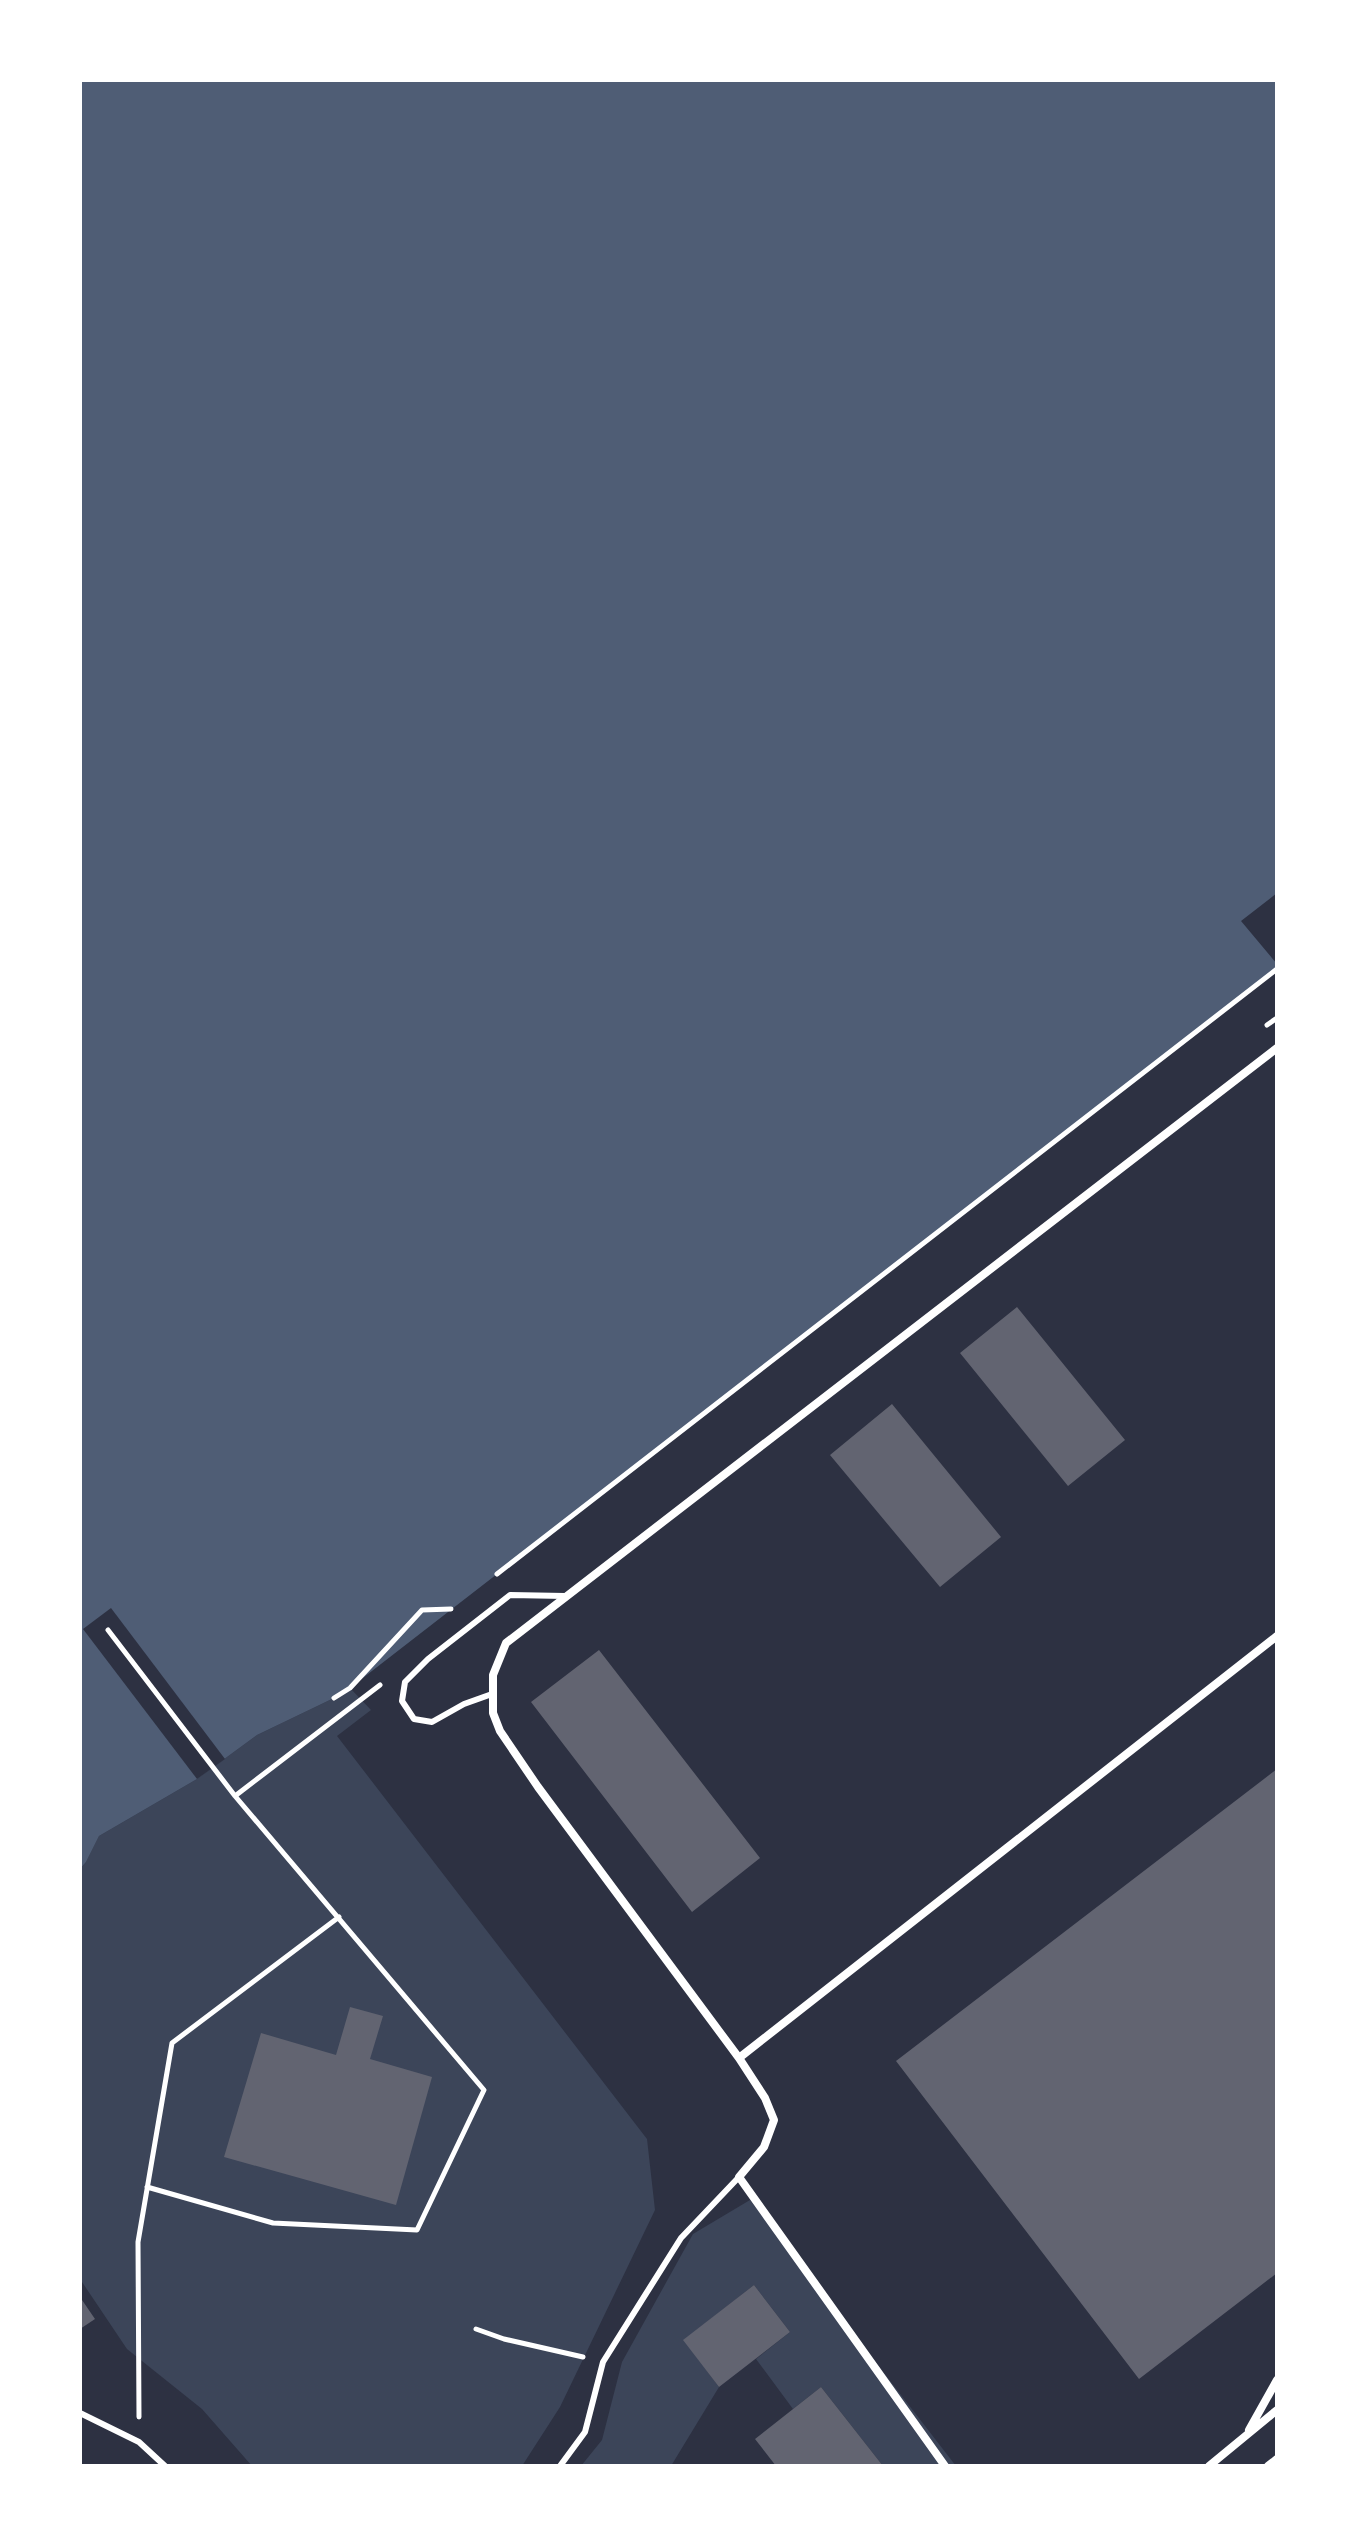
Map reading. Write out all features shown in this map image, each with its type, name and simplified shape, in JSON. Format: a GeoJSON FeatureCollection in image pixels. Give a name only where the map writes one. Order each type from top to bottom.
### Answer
{"type":"FeatureCollection","features":[{"type":"Feature","properties":{"kind":"street"},"geometry":{"type":"LineString","coordinates":[[945,2466],[739,2177],[764,2147],[774,2120],[765,2098],[739,2058],[507,1743],[493,1713],[493,1675],[506,1643],[1277,1048]]}},
{"type":"Feature","properties":{"kind":"street"},"geometry":{"type":"LineString","coordinates":[[739,2058],[1277,1636]]}},
{"type":"Feature","properties":{"kind":"street"},"geometry":{"type":"LineString","coordinates":[[1247,2434],[1277,2380]]}},
{"type":"Feature","properties":{"kind":"street"},"geometry":{"type":"LineString","coordinates":[[1209,2466],[1277,2410]]}},
{"type":"Feature","properties":{"kind":"street"},"geometry":{"type":"LineString","coordinates":[[1268,2466],[1277,2459]]}},
{"type":"Feature","properties":{"kind":"lane"},"geometry":{"type":"LineString","coordinates":[[492,1694],[464,1704],[432,1722],[414,1719],[402,1701],[405,1682],[428,1659],[510,1595],[565,1596]]}},
{"type":"Feature","properties":{"kind":"lane"},"geometry":{"type":"LineString","coordinates":[[560,2466],[585,2432],[603,2362],[681,2238],[739,2177]]}},
{"type":"Feature","properties":{"kind":"lane"},"geometry":{"type":"LineString","coordinates":[[80,2413],[139,2442],[165,2466]]}},
{"type":"Feature","properties":{"kind":"path"},"geometry":{"type":"LineString","coordinates":[[488,1581],[1277,969]]}},
{"type":"Feature","properties":{"kind":"path"},"geometry":{"type":"LineString","coordinates":[[1264,1027],[1277,1018]]}},
{"type":"Feature","properties":{"kind":"path"},"geometry":{"type":"LineString","coordinates":[[334,1698],[350,1688],[422,1610],[450,1610],[463,1600]]}},
{"type":"Feature","properties":{"kind":"path"},"geometry":{"type":"LineString","coordinates":[[108,1630],[235,1796],[484,2090],[417,2230],[273,2223],[147,2187]]}},
{"type":"Feature","properties":{"kind":"path"},"geometry":{"type":"LineString","coordinates":[[235,1796],[385,1681]]}},
{"type":"Feature","properties":{"kind":"path"},"geometry":{"type":"LineString","coordinates":[[139,2442],[138,2242],[172,2043],[339,1917]]}},
{"type":"Feature","properties":{"kind":"path"},"geometry":{"type":"LineString","coordinates":[[476,2329],[504,2339],[603,2362]]}},
{"type":"Feature","properties":{"kind":"shaded area"},"geometry":{"type":"Polygon","coordinates":[[[80,80],[1277,80],[1277,893],[1241,921],[1277,964],[1277,969],[350,1688],[257,1735],[197,1779],[99,1836],[80,1869],[80,80]]]}},
{"type":"Feature","properties":{"kind":"shaded area"},"geometry":{"type":"Polygon","coordinates":[[[350,1688],[371,1710],[337,1736],[647,2139],[655,2210],[560,2407],[522,2466],[252,2466],[202,2409],[127,2349],[80,2279],[80,1869],[99,1836],[197,1779],[257,1735],[350,1688]]]}},
{"type":"Feature","properties":{"kind":"shaded area"},"geometry":{"type":"Polygon","coordinates":[[[750,2200],[956,2466],[883,2466],[821,2387],[793,2409],[756,2359],[790,2332],[754,2285],[684,2340],[719,2387],[671,2466],[581,2466],[602,2440],[622,2362],[693,2234],[750,2200]]]}},
{"type":"Feature","properties":{"kind":"pier"},"geometry":{"type":"Polygon","coordinates":[[[111,1608],[225,1759],[197,1779],[83,1629],[111,1608]]]}},
{"type":"Feature","properties":{"kind":"building"},"geometry":{"type":"Polygon","coordinates":[[[1017,1307],[1125,1440],[1068,1486],[960,1353],[1017,1307]]]}},
{"type":"Feature","properties":{"kind":"building"},"geometry":{"type":"Polygon","coordinates":[[[892,1404],[1001,1537],[940,1587],[830,1455],[892,1404]]]}},
{"type":"Feature","properties":{"kind":"building"},"geometry":{"type":"Polygon","coordinates":[[[599,1650],[760,1858],[692,1912],[531,1702],[599,1650]]]}},
{"type":"Feature","properties":{"kind":"building"},"geometry":{"type":"Polygon","coordinates":[[[1277,1769],[1277,2273],[1139,2379],[896,2061],[1277,1769]]]}},
{"type":"Feature","properties":{"kind":"building"},"geometry":{"type":"Polygon","coordinates":[[[350,2007],[383,2016],[370,2059],[432,2077],[396,2205],[224,2157],[261,2033],[336,2055],[350,2007]]]}},
{"type":"Feature","properties":{"kind":"building"},"geometry":{"type":"Polygon","coordinates":[[[754,2285],[790,2332],[719,2387],[683,2340],[754,2285]]]}},
{"type":"Feature","properties":{"kind":"building"},"geometry":{"type":"Polygon","coordinates":[[[80,2297],[95,2319],[80,2329],[80,2297]]]}},
{"type":"Feature","properties":{"kind":"building"},"geometry":{"type":"Polygon","coordinates":[[[821,2387],[883,2466],[776,2466],[755,2439],[821,2387]]]}}]}
